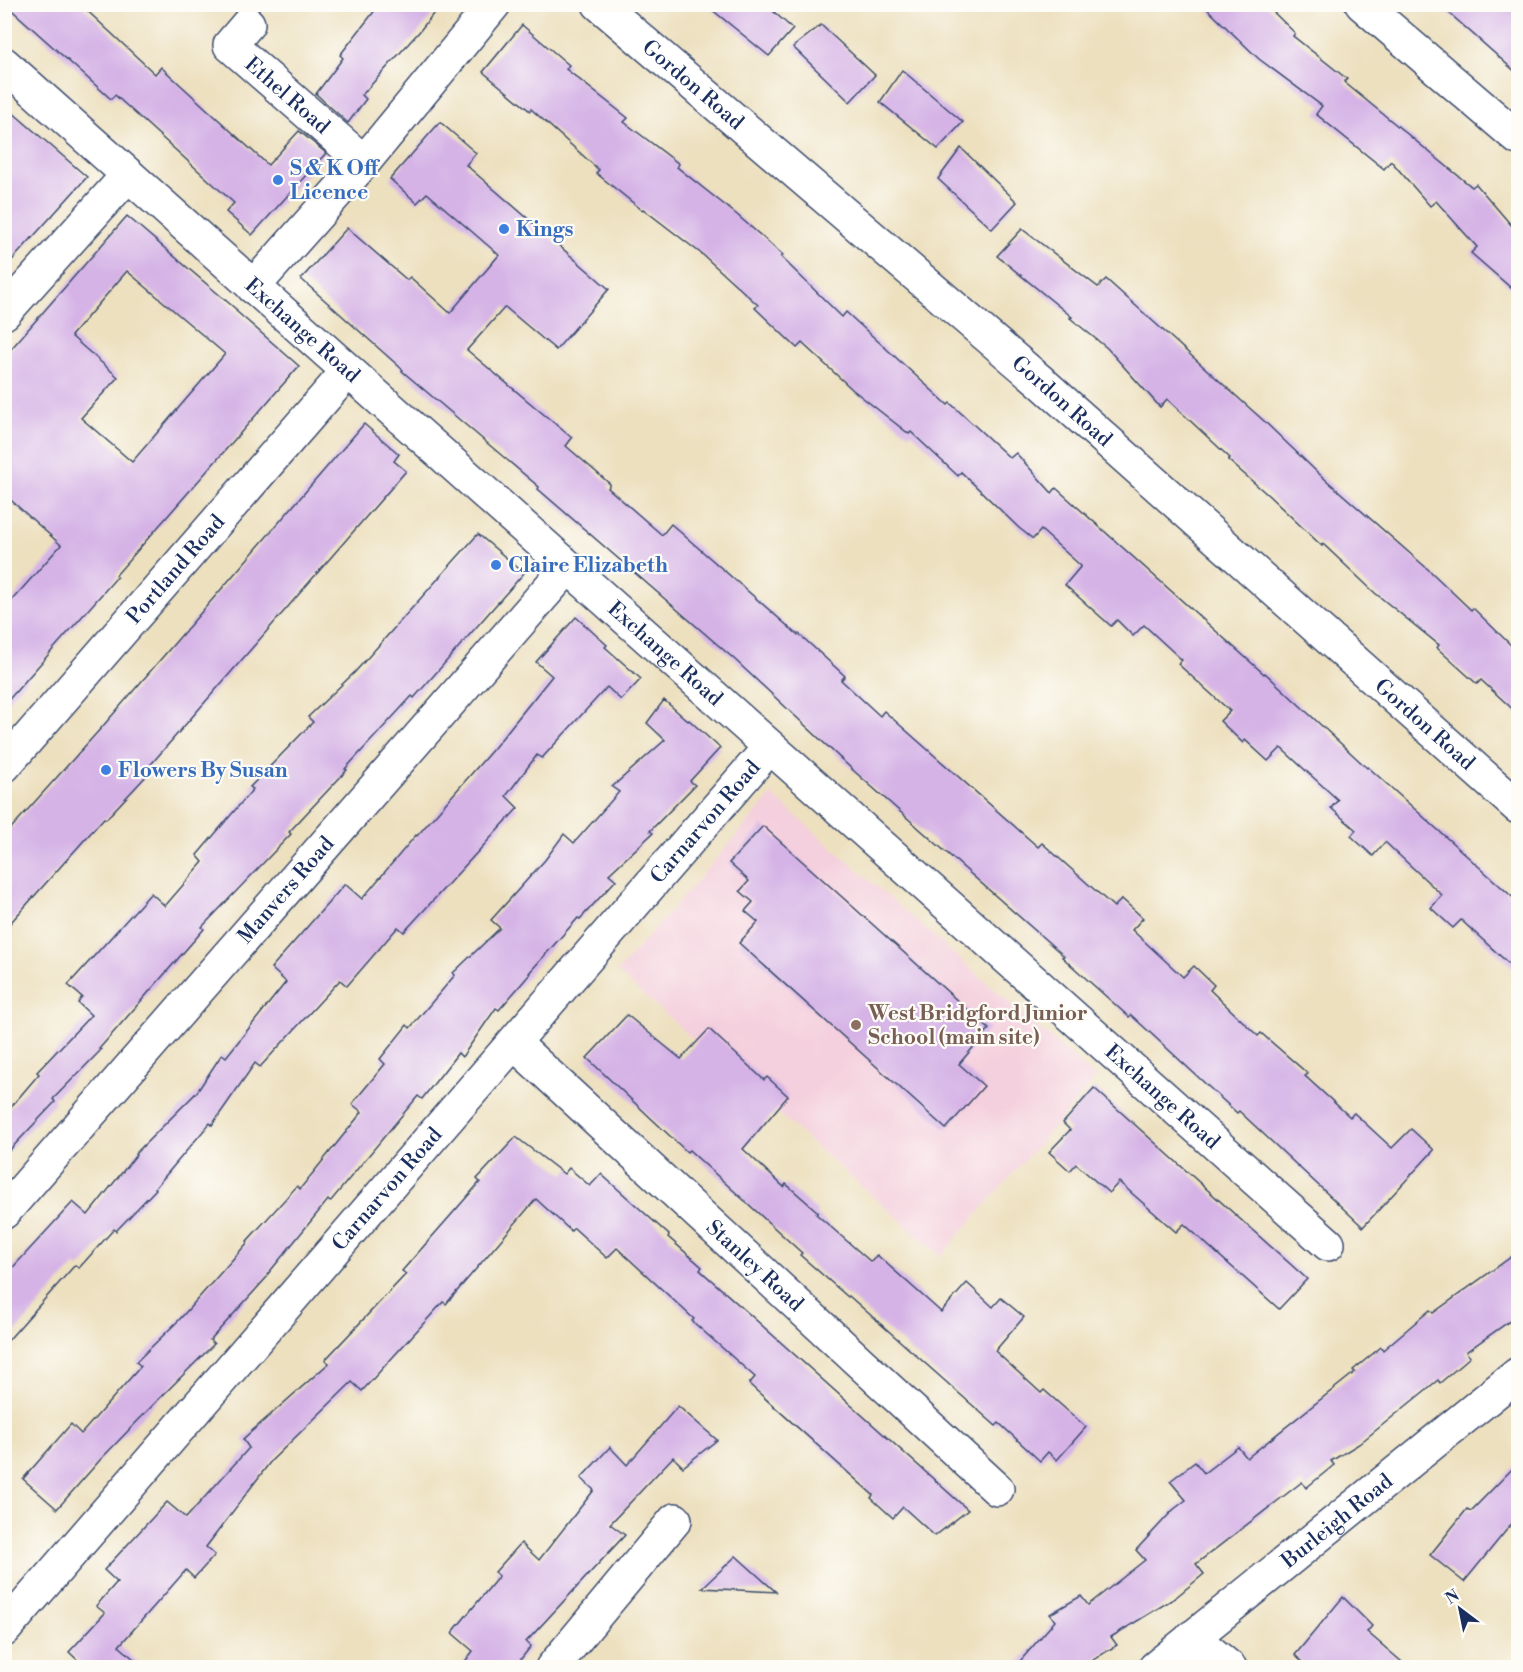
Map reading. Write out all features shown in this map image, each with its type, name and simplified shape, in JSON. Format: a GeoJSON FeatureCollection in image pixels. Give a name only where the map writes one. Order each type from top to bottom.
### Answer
{"type":"FeatureCollection","features":[{"type":"Feature","properties":{"kind":"street"},"geometry":{"type":"LineString","coordinates":[[253,287],[364,162],[494,4]]}},
{"type":"Feature","properties":{"kind":"street","name":"Gordon Road"},"geometry":{"type":"LineString","coordinates":[[598,4],[1040,381],[1518,807]]}},
{"type":"Feature","properties":{"kind":"street"},"geometry":{"type":"LineString","coordinates":[[1362,4],[1518,138]]}},
{"type":"Feature","properties":{"kind":"street","name":"Ethel Road"},"geometry":{"type":"LineString","coordinates":[[248,24],[230,45],[364,162]]}},
{"type":"Feature","properties":{"kind":"street","name":"Exchange Road"},"geometry":{"type":"LineString","coordinates":[[4,64],[1328,1244]]}},
{"type":"Feature","properties":{"kind":"street"},"geometry":{"type":"LineString","coordinates":[[4,313],[128,175]]}},
{"type":"Feature","properties":{"kind":"street","name":"Portland Road"},"geometry":{"type":"LineString","coordinates":[[8,756],[348,371]]}},
{"type":"Feature","properties":{"kind":"street","name":"Manvers Road"},"geometry":{"type":"LineString","coordinates":[[4,1212],[567,568]]}},
{"type":"Feature","properties":{"kind":"street","name":"Carnarvon Road"},"geometry":{"type":"LineString","coordinates":[[4,1630],[769,748]]}},
{"type":"Feature","properties":{"kind":"street","name":"Stanley Road"},"geometry":{"type":"LineString","coordinates":[[514,1043],[997,1489]]}},
{"type":"Feature","properties":{"kind":"street","name":"Burleigh Road"},"geometry":{"type":"LineString","coordinates":[[1155,1668],[1513,1387]]}},
{"type":"Feature","properties":{"kind":"street"},"geometry":{"type":"LineString","coordinates":[[552,1668],[675,1520]]}},
{"type":"Feature","properties":{"kind":"street"},"geometry":{"type":"LineString","coordinates":[[1192,1637],[1230,1668]]}},
{"type":"Feature","properties":{"kind":"shaded area","name":"West Bridgford Junior School (main site)"},"geometry":{"type":"Polygon","coordinates":[[[772,795],[1096,1078],[941,1256],[617,972],[772,795]]]}},
{"type":"Feature","properties":{"kind":"building"},"geometry":{"type":"Polygon","coordinates":[[[5,4],[80,4],[155,74],[161,67],[268,165],[299,131],[326,153],[252,235],[226,212],[234,203],[115,95],[111,99],[5,4]]]}},
{"type":"Feature","properties":{"kind":"building"},"geometry":{"type":"Polygon","coordinates":[[[380,4],[441,4],[362,95],[366,99],[348,123],[316,94],[343,58],[340,55],[380,4]]]}},
{"type":"Feature","properties":{"kind":"building"},"geometry":{"type":"Polygon","coordinates":[[[705,4],[765,4],[793,29],[769,56],[705,4]]]}},
{"type":"Feature","properties":{"kind":"building"},"geometry":{"type":"Polygon","coordinates":[[[1202,4],[1265,4],[1295,33],[1293,36],[1347,79],[1344,82],[1472,187],[1476,184],[1518,233],[1518,294],[1471,253],[1477,247],[1436,201],[1430,206],[1391,161],[1384,169],[1316,114],[1322,106],[1259,59],[1202,4]]]}},
{"type":"Feature","properties":{"kind":"building"},"geometry":{"type":"Polygon","coordinates":[[[1439,4],[1504,4],[1518,17],[1518,74],[1439,4]]]}},
{"type":"Feature","properties":{"kind":"building"},"geometry":{"type":"Polygon","coordinates":[[[522,25],[569,65],[566,69],[628,118],[624,122],[679,164],[677,167],[783,255],[781,257],[842,317],[846,312],[1010,458],[1016,453],[1052,493],[1056,488],[1518,902],[1518,972],[1461,920],[1453,928],[1431,908],[1442,895],[1385,842],[1373,856],[1351,836],[1356,830],[1331,808],[1338,800],[1281,748],[1268,761],[1245,740],[1243,743],[1220,721],[1230,711],[1178,664],[1182,660],[1144,625],[1133,636],[1117,620],[1111,626],[1065,585],[1081,566],[1041,530],[1033,539],[961,472],[958,476],[911,432],[909,434],[853,390],[802,343],[797,348],[755,308],[758,305],[703,255],[596,173],[599,170],[531,109],[530,111],[483,72],[522,25]]]}},
{"type":"Feature","properties":{"kind":"building"},"geometry":{"type":"Polygon","coordinates":[[[821,25],[875,75],[850,102],[793,47],[821,25]]]}},
{"type":"Feature","properties":{"kind":"building"},"geometry":{"type":"Polygon","coordinates":[[[902,70],[963,122],[938,149],[880,102],[902,70]]]}},
{"type":"Feature","properties":{"kind":"building"},"geometry":{"type":"Polygon","coordinates":[[[4,105],[87,177],[4,269],[4,105]]]}},
{"type":"Feature","properties":{"kind":"building"},"geometry":{"type":"Polygon","coordinates":[[[440,122],[476,153],[466,165],[609,289],[556,350],[505,307],[467,350],[572,438],[566,446],[610,484],[608,488],[662,535],[671,524],[845,676],[841,680],[880,716],[884,711],[1038,847],[1042,843],[1114,907],[1122,899],[1143,918],[1132,930],[1183,977],[1194,966],[1214,985],[1210,990],[1258,1036],[1261,1033],[1308,1074],[1305,1076],[1350,1117],[1354,1113],[1392,1148],[1411,1129],[1434,1150],[1363,1227],[1239,1111],[1237,1113],[1131,1015],[1129,1017],[1062,957],[1064,956],[855,772],[733,658],[538,489],[539,487],[402,371],[301,279],[347,228],[407,280],[410,277],[450,313],[499,255],[427,193],[417,203],[390,179],[440,122]]]}},
{"type":"Feature","properties":{"kind":"building"},"geometry":{"type":"Polygon","coordinates":[[[961,148],[1017,202],[992,229],[938,179],[961,148]]]}},
{"type":"Feature","properties":{"kind":"building"},"geometry":{"type":"Polygon","coordinates":[[[127,216],[299,366],[4,705],[4,609],[61,545],[4,494],[4,357],[127,216]],[[127,271],[71,336],[118,377],[81,418],[132,462],[225,354],[127,271]]]}},
{"type":"Feature","properties":{"kind":"building"},"geometry":{"type":"Polygon","coordinates":[[[1022,229],[1098,287],[1106,279],[1264,421],[1317,472],[1471,610],[1473,608],[1518,652],[1518,714],[1481,680],[1477,684],[1437,648],[1439,645],[1375,593],[1323,544],[1322,546],[1228,460],[1230,458],[1167,399],[1160,407],[1107,348],[997,256],[1022,229]]]}},
{"type":"Feature","properties":{"kind":"building"},"geometry":{"type":"Polygon","coordinates":[[[364,424],[399,454],[394,461],[406,471],[146,770],[149,773],[106,819],[104,818],[4,930],[4,836],[103,726],[364,424]]]}},
{"type":"Feature","properties":{"kind":"building"},"geometry":{"type":"Polygon","coordinates":[[[478,534],[524,573],[414,698],[412,696],[345,769],[347,770],[289,832],[291,834],[202,927],[204,929],[99,1049],[101,1050],[53,1099],[55,1102],[4,1156],[4,1115],[39,1074],[37,1072],[91,1015],[78,1003],[82,997],[68,985],[151,893],[165,906],[203,862],[197,855],[253,789],[250,787],[313,722],[308,717],[355,672],[478,534]]]}},
{"type":"Feature","properties":{"kind":"building"},"geometry":{"type":"Polygon","coordinates":[[[576,617],[641,679],[621,700],[607,687],[542,758],[537,755],[506,796],[518,808],[404,932],[398,927],[347,986],[340,980],[260,1067],[255,1063],[212,1125],[210,1123],[156,1189],[116,1231],[114,1229],[79,1268],[75,1265],[4,1345],[4,1277],[73,1202],[88,1215],[135,1154],[197,1092],[222,1054],[226,1057],[286,982],[271,968],[345,884],[362,899],[494,748],[552,676],[536,662],[576,617]]]}},
{"type":"Feature","properties":{"kind":"building"},"geometry":{"type":"Polygon","coordinates":[[[664,700],[720,748],[690,781],[695,785],[650,831],[653,833],[609,874],[616,880],[580,919],[578,918],[499,1010],[496,1008],[462,1057],[458,1053],[422,1099],[418,1096],[330,1202],[328,1200],[268,1276],[210,1340],[214,1344],[100,1460],[57,1509],[23,1479],[71,1424],[81,1434],[141,1366],[136,1362],[179,1320],[297,1186],[300,1189],[362,1112],[352,1104],[385,1064],[380,1059],[407,1025],[410,1028],[455,975],[453,973],[500,928],[491,920],[545,860],[564,834],[574,843],[619,792],[612,787],[665,740],[647,723],[664,700]]]}},
{"type":"Feature","properties":{"kind":"building"},"geometry":{"type":"Polygon","coordinates":[[[763,826],[989,1029],[959,1064],[984,1086],[946,1129],[739,943],[758,922],[745,911],[753,902],[740,891],[749,881],[729,863],[763,826]]]}},
{"type":"Feature","properties":{"kind":"building"},"geometry":{"type":"Polygon","coordinates":[[[627,1015],[681,1059],[709,1029],[764,1080],[767,1077],[788,1096],[743,1149],[784,1187],[786,1184],[818,1212],[816,1214],[871,1262],[877,1255],[941,1312],[967,1283],[993,1307],[1001,1298],[1024,1317],[995,1351],[1041,1393],[1044,1390],[1086,1427],[1057,1460],[1048,1452],[1040,1461],[999,1423],[996,1426],[800,1255],[802,1253],[689,1150],[687,1152],[587,1058],[627,1015]]]}},
{"type":"Feature","properties":{"kind":"building"},"geometry":{"type":"Polygon","coordinates":[[[1094,1088],[1307,1279],[1279,1309],[1184,1224],[1176,1232],[1119,1182],[1109,1193],[1076,1164],[1070,1171],[1049,1152],[1070,1130],[1063,1123],[1094,1088]]]}},
{"type":"Feature","properties":{"kind":"building"},"geometry":{"type":"Polygon","coordinates":[[[516,1137],[564,1174],[569,1168],[590,1186],[601,1174],[702,1267],[700,1270],[968,1510],[935,1536],[903,1507],[893,1518],[871,1498],[873,1495],[749,1384],[755,1377],[692,1321],[694,1319],[617,1248],[607,1258],[574,1228],[571,1231],[536,1199],[446,1304],[443,1302],[362,1391],[352,1382],[271,1461],[206,1547],[215,1555],[194,1578],[186,1570],[119,1646],[144,1668],[86,1668],[69,1652],[105,1613],[96,1606],[117,1582],[104,1570],[167,1502],[186,1518],[249,1448],[243,1439],[329,1363],[325,1360],[406,1274],[402,1271],[480,1182],[477,1179],[516,1137]]]}},
{"type":"Feature","properties":{"kind":"building"},"geometry":{"type":"Polygon","coordinates":[[[1518,1252],[1518,1315],[1466,1352],[1470,1357],[1440,1383],[1438,1380],[1359,1444],[1331,1461],[1334,1465],[1306,1488],[1302,1482],[1196,1564],[1204,1574],[1175,1598],[1111,1637],[1117,1645],[1080,1668],[1014,1668],[1055,1621],[1050,1614],[1081,1596],[1088,1605],[1145,1560],[1136,1550],[1173,1510],[1186,1500],[1170,1481],[1195,1462],[1204,1473],[1238,1447],[1247,1458],[1355,1372],[1353,1370],[1381,1347],[1383,1350],[1430,1310],[1433,1313],[1518,1252]]]}},
{"type":"Feature","properties":{"kind":"building"},"geometry":{"type":"Polygon","coordinates":[[[678,1406],[717,1440],[683,1467],[673,1457],[610,1524],[625,1535],[526,1642],[531,1646],[514,1668],[460,1668],[473,1651],[452,1633],[499,1576],[495,1572],[521,1543],[539,1560],[594,1490],[581,1478],[610,1447],[627,1465],[678,1406]]]}},
{"type":"Feature","properties":{"kind":"building"},"geometry":{"type":"Polygon","coordinates":[[[1518,1463],[1518,1516],[1464,1582],[1430,1555],[1467,1509],[1471,1511],[1518,1463]]]}},
{"type":"Feature","properties":{"kind":"building"},"geometry":{"type":"Polygon","coordinates":[[[736,1556],[776,1592],[702,1588],[736,1556]]]}},
{"type":"Feature","properties":{"kind":"building"},"geometry":{"type":"Polygon","coordinates":[[[1343,1597],[1372,1626],[1367,1632],[1409,1668],[1308,1668],[1295,1655],[1343,1597]]]}},
{"type":"Feature","properties":{"kind":"place","name":"S & K Off Licence"},"geometry":{"type":"Point","coordinates":[278,180]}},
{"type":"Feature","properties":{"kind":"place","name":"Kings"},"geometry":{"type":"Point","coordinates":[504,229]}},
{"type":"Feature","properties":{"kind":"place","name":"Claire Elizabeth"},"geometry":{"type":"Point","coordinates":[496,565]}},
{"type":"Feature","properties":{"kind":"place","name":"Flowers By Susan"},"geometry":{"type":"Point","coordinates":[106,770]}},
{"type":"Feature","properties":{"kind":"place","name":"West Bridgford Junior School (main site)"},"geometry":{"type":"Point","coordinates":[856,1025]}}]}
